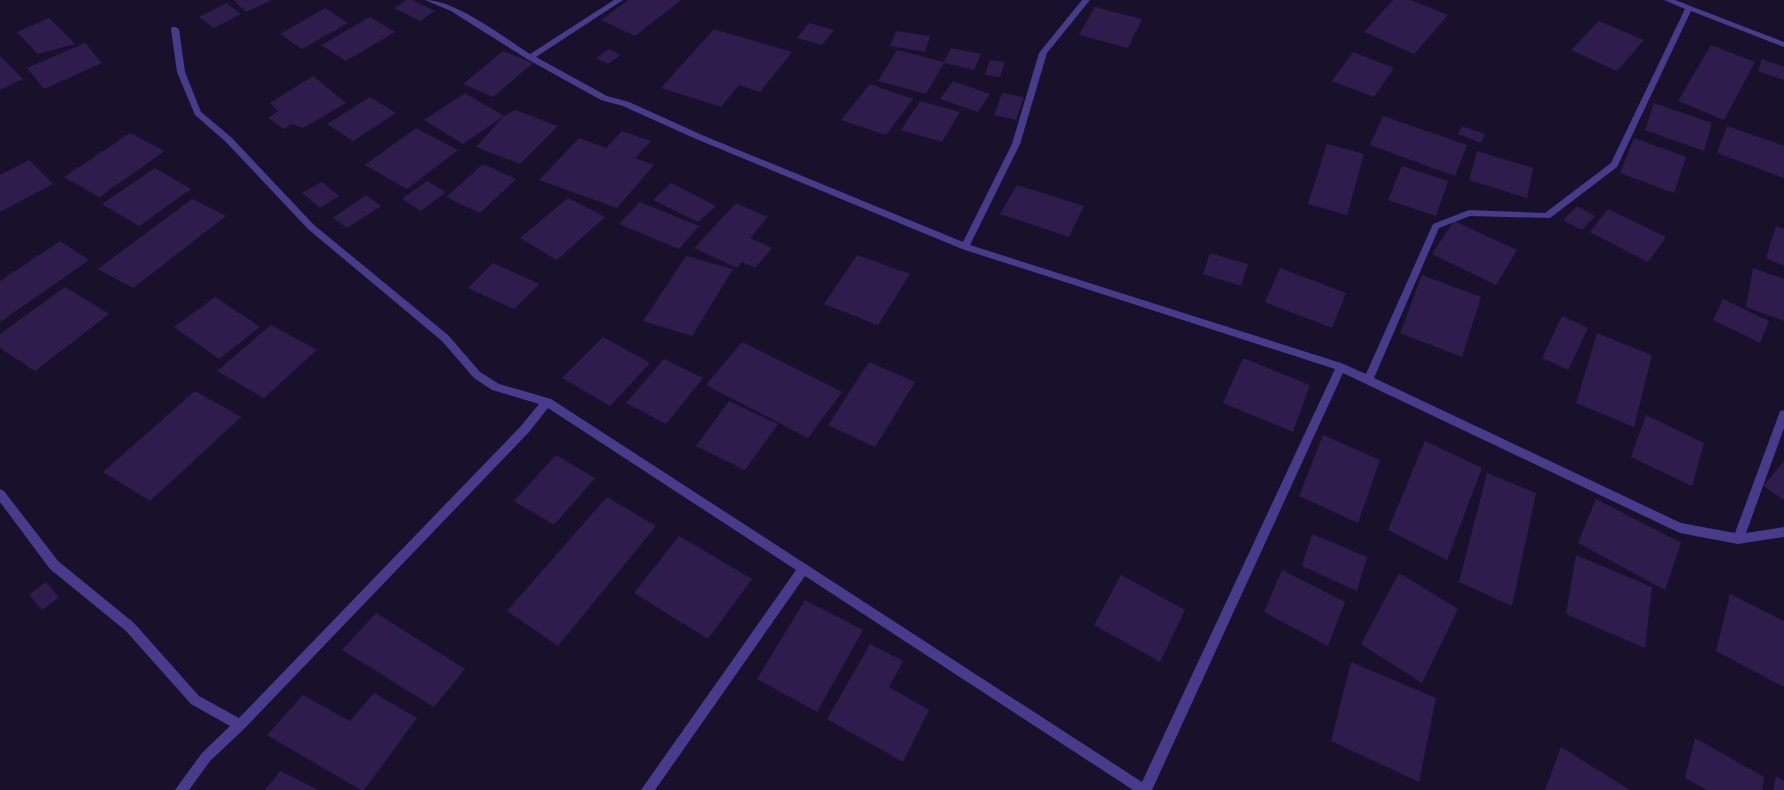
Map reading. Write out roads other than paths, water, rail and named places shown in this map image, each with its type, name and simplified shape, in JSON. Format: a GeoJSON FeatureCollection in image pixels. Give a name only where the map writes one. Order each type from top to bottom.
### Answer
{"type":"FeatureCollection","features":[{"type":"Feature","properties":{"kind":"street"},"geometry":{"type":"LineString","coordinates":[[430,0],[454,9],[530,57],[604,98],[626,104],[699,138],[965,247],[1341,367],[1680,528],[1738,539],[1784,532]]}},
{"type":"Feature","properties":{"kind":"street"},"geometry":{"type":"LineString","coordinates":[[530,57],[619,0]]}},
{"type":"Feature","properties":{"kind":"street"},"geometry":{"type":"LineString","coordinates":[[965,247],[1016,144],[1043,53],[1086,0]]}},
{"type":"Feature","properties":{"kind":"street"},"geometry":{"type":"LineString","coordinates":[[1668,0],[1784,45]]}},
{"type":"Feature","properties":{"kind":"street"},"geometry":{"type":"LineString","coordinates":[[1368,380],[1436,226],[1469,213],[1547,216],[1614,165],[1689,8]]}},
{"type":"Feature","properties":{"kind":"street"},"geometry":{"type":"LineString","coordinates":[[175,29],[181,72],[198,113],[228,139],[311,227],[445,338],[477,375],[496,387],[547,402],[1144,790],[1341,367]]}},
{"type":"Feature","properties":{"kind":"street"},"geometry":{"type":"LineString","coordinates":[[181,790],[206,758],[240,725],[525,429],[547,402]]}},
{"type":"Feature","properties":{"kind":"street"},"geometry":{"type":"LineString","coordinates":[[1738,539],[1784,414]]}},
{"type":"Feature","properties":{"kind":"street"},"geometry":{"type":"LineString","coordinates":[[0,494],[54,565],[130,627],[195,700],[240,725]]}},
{"type":"Feature","properties":{"kind":"street"},"geometry":{"type":"LineString","coordinates":[[647,790],[804,569]]}}]}
